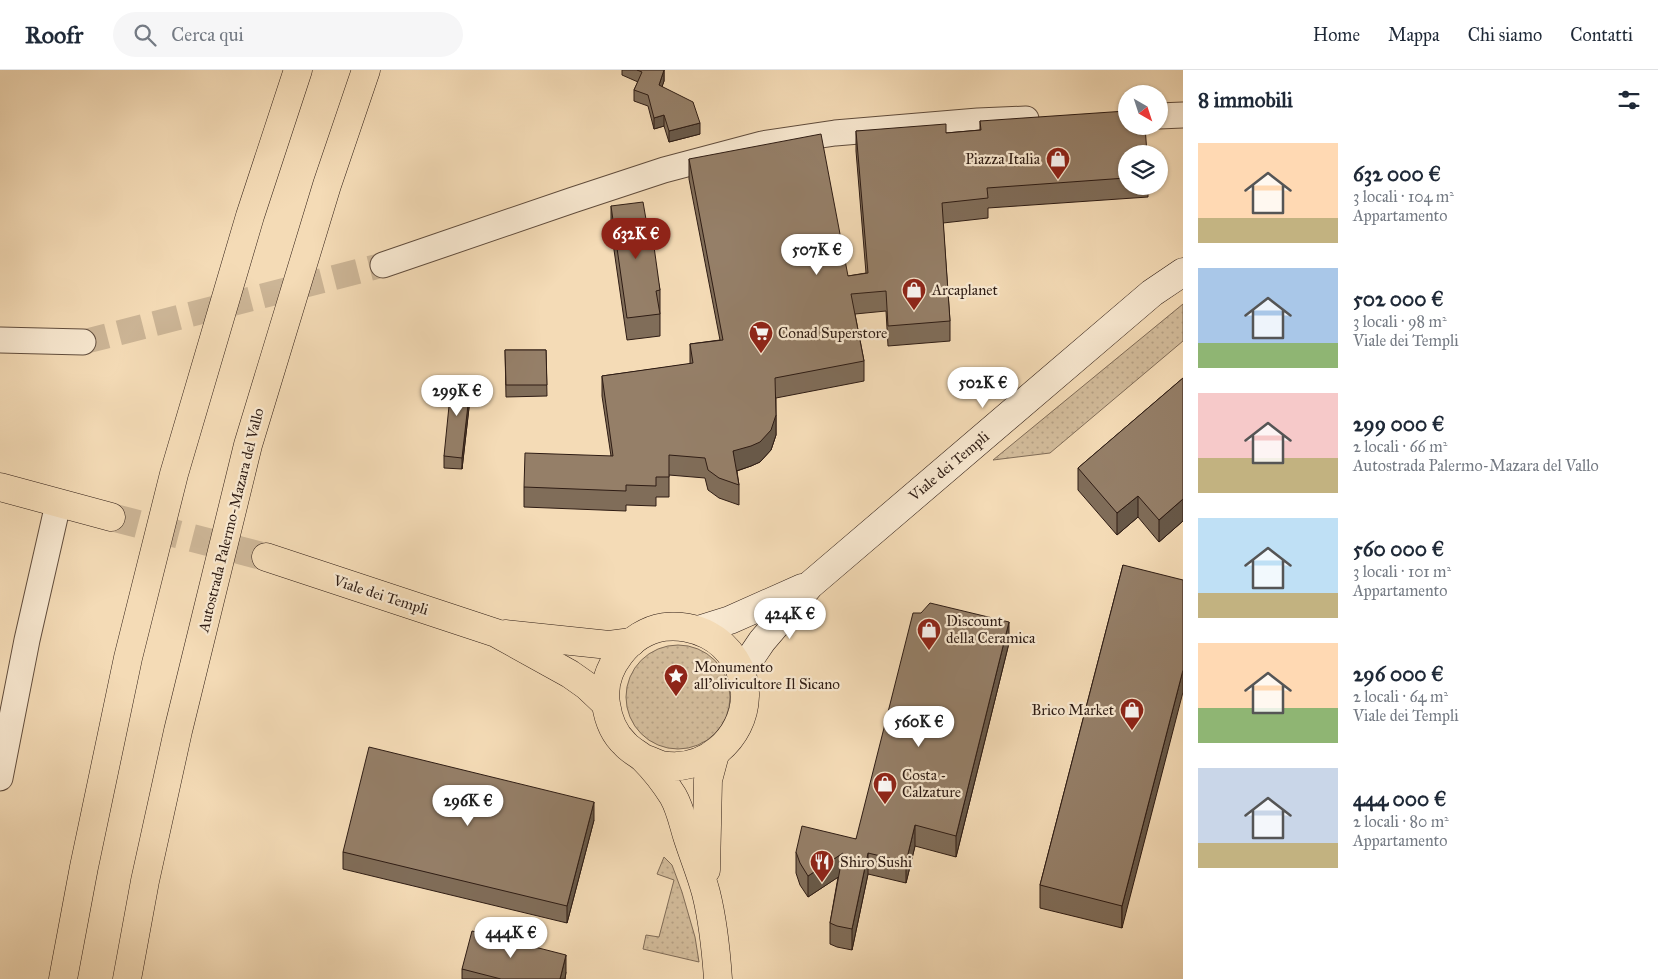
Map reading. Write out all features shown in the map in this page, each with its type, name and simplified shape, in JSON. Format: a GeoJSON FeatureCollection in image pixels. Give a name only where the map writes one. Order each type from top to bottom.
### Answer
{"type":"FeatureCollection","features":[{"type":"Feature","properties":{"kind":"main road"},"geometry":{"type":"LineString","coordinates":[[63,979],[84,867],[128,658],[174,474],[250,216],[298,70]]}},
{"type":"Feature","properties":{"kind":"main road","name":"Autostrada Palermo-Mazara del Vallo"},"geometry":{"type":"LineString","coordinates":[[127,979],[145,881],[178,731],[248,445],[327,185],[366,70]]}},
{"type":"Feature","properties":{"kind":"main road","name":"Viale dei Templi"},"geometry":{"type":"LineString","coordinates":[[810,585],[1152,293],[1183,272]]}},
{"type":"Feature","properties":{"kind":"main road"},"geometry":{"type":"LineString","coordinates":[[0,487],[111,517]]}},
{"type":"Feature","properties":{"kind":"main road","name":"Viale dei Templi"},"geometry":{"type":"LineString","coordinates":[[266,557],[496,633]]}},
{"type":"Feature","properties":{"kind":"main road"},"geometry":{"type":"LineString","coordinates":[[698,630],[730,620],[810,585]]}},
{"type":"Feature","properties":{"kind":"main road"},"geometry":{"type":"LineString","coordinates":[[741,672],[762,641],[810,585]]}},
{"type":"Feature","properties":{"kind":"main road"},"geometry":{"type":"LineString","coordinates":[[643,758],[660,764],[679,766],[698,762],[715,754],[732,738],[742,717],[745,694],[741,672],[731,654],[716,639],[698,630],[674,626],[651,631],[632,642],[619,655],[610,669],[605,702],[611,725],[624,744],[643,758],[674,798],[705,892],[711,919],[718,979]]}},
{"type":"Feature","properties":{"kind":"main road"},"geometry":{"type":"LineString","coordinates":[[496,633],[608,645],[632,642]]}},
{"type":"Feature","properties":{"kind":"main road"},"geometry":{"type":"LineString","coordinates":[[496,633],[570,674],[605,702]]}},
{"type":"Feature","properties":{"kind":"main road"},"geometry":{"type":"LineString","coordinates":[[142,979],[177,787],[178,731]]}},
{"type":"Feature","properties":{"kind":"main road"},"geometry":{"type":"LineString","coordinates":[[705,892],[708,780],[715,754]]}},
{"type":"Feature","properties":{"kind":"street"},"geometry":{"type":"LineString","coordinates":[[1168,116],[1183,115]]}},
{"type":"Feature","properties":{"kind":"street"},"geometry":{"type":"LineString","coordinates":[[383,265],[646,176],[762,144],[844,132],[978,121],[1047,119]]}},
{"type":"Feature","properties":{"kind":"street"},"geometry":{"type":"LineString","coordinates":[[0,340],[83,342]]}},
{"type":"Feature","properties":{"kind":"street"},"geometry":{"type":"LineString","coordinates":[[0,778],[27,640],[58,504]]}},
{"type":"Feature","properties":{"kind":"shaded area"},"geometry":{"type":"Polygon","coordinates":[[[1183,304],[1183,341],[1050,453],[993,460],[1183,304]]]}},
{"type":"Feature","properties":{"kind":"shaded area"},"geometry":{"type":"Polygon","coordinates":[[[678,645],[698,649],[715,660],[726,677],[730,697],[726,717],[715,734],[698,745],[678,749],[658,745],[641,734],[630,717],[626,697],[630,677],[641,660],[658,649],[678,645]]]}},
{"type":"Feature","properties":{"kind":"shaded area"},"geometry":{"type":"Polygon","coordinates":[[[664,857],[672,865],[682,892],[695,937],[699,962],[643,949],[646,935],[659,937],[674,880],[657,874],[664,857]]]}},
{"type":"Feature","properties":{"kind":"building"},"geometry":{"type":"Polygon","coordinates":[[[637,70],[664,70],[659,85],[693,102],[700,123],[669,131],[664,115],[654,118],[648,95],[634,90],[642,72],[637,70]]]}},
{"type":"Feature","properties":{"kind":"building"},"geometry":{"type":"Polygon","coordinates":[[[1118,112],[1118,135],[1146,135],[1146,145],[1118,145],[1118,179],[987,188],[988,198],[942,203],[950,321],[888,326],[886,291],[851,294],[864,361],[775,378],[776,415],[771,430],[760,442],[733,451],[739,485],[719,478],[708,470],[705,458],[669,455],[669,477],[656,477],[656,486],[626,485],[626,491],[524,487],[525,453],[613,456],[602,376],[693,363],[690,344],[723,340],[689,159],[821,134],[848,276],[868,273],[856,131],[946,124],[946,133],[981,130],[980,121],[1118,112]]]}},
{"type":"Feature","properties":{"kind":"building"},"geometry":{"type":"Polygon","coordinates":[[[643,202],[647,225],[651,225],[660,290],[656,291],[660,314],[627,318],[611,206],[643,202]]]}},
{"type":"Feature","properties":{"kind":"building"},"geometry":{"type":"Polygon","coordinates":[[[505,350],[546,350],[547,385],[506,385],[505,350]]]}},
{"type":"Feature","properties":{"kind":"building"},"geometry":{"type":"Polygon","coordinates":[[[452,376],[471,378],[462,458],[444,456],[452,376]]]}},
{"type":"Feature","properties":{"kind":"building"},"geometry":{"type":"Polygon","coordinates":[[[1183,378],[1183,499],[1159,520],[1138,496],[1117,513],[1078,468],[1183,378]]]}},
{"type":"Feature","properties":{"kind":"building"},"geometry":{"type":"Polygon","coordinates":[[[1123,565],[1183,580],[1183,670],[1122,906],[1040,885],[1123,565]]]}},
{"type":"Feature","properties":{"kind":"building"},"geometry":{"type":"Polygon","coordinates":[[[930,603],[1009,622],[956,836],[915,825],[906,862],[868,853],[852,929],[837,926],[830,923],[843,853],[808,876],[796,852],[802,826],[856,839],[913,613],[921,613],[930,603]]]}},
{"type":"Feature","properties":{"kind":"building"},"geometry":{"type":"Polygon","coordinates":[[[369,747],[594,802],[567,906],[343,852],[369,747]]]}},
{"type":"Feature","properties":{"kind":"building"},"geometry":{"type":"Polygon","coordinates":[[[472,931],[566,955],[560,979],[501,979],[462,969],[472,931]]]}},
{"type":"Feature","properties":{"kind":"tunnel"},"geometry":{"type":"LineString","coordinates":[[83,342],[383,265]]}},
{"type":"Feature","properties":{"kind":"tunnel"},"geometry":{"type":"LineString","coordinates":[[111,517],[266,557]]}},
{"type":"Feature","properties":{"kind":"place","name":"Piazza Italia"},"geometry":{"type":"Point","coordinates":[1058,180]}},
{"type":"Feature","properties":{"kind":"place","name":"Arcaplanet"},"geometry":{"type":"Point","coordinates":[914,311]}},
{"type":"Feature","properties":{"kind":"place","name":"Conad Superstore"},"geometry":{"type":"Point","coordinates":[761,354]}},
{"type":"Feature","properties":{"kind":"place","name":"Discount della Ceramica"},"geometry":{"type":"Point","coordinates":[929,651]}},
{"type":"Feature","properties":{"kind":"place","name":"Monumento all'olivicultore Il Sicano"},"geometry":{"type":"Point","coordinates":[676,697]}},
{"type":"Feature","properties":{"kind":"place","name":"Brico Market"},"geometry":{"type":"Point","coordinates":[1132,731]}},
{"type":"Feature","properties":{"kind":"place","name":"Costa - Calzature"},"geometry":{"type":"Point","coordinates":[885,805]}},
{"type":"Feature","properties":{"kind":"place","name":"Shiro Sushi"},"geometry":{"type":"Point","coordinates":[822,883]}}]}
